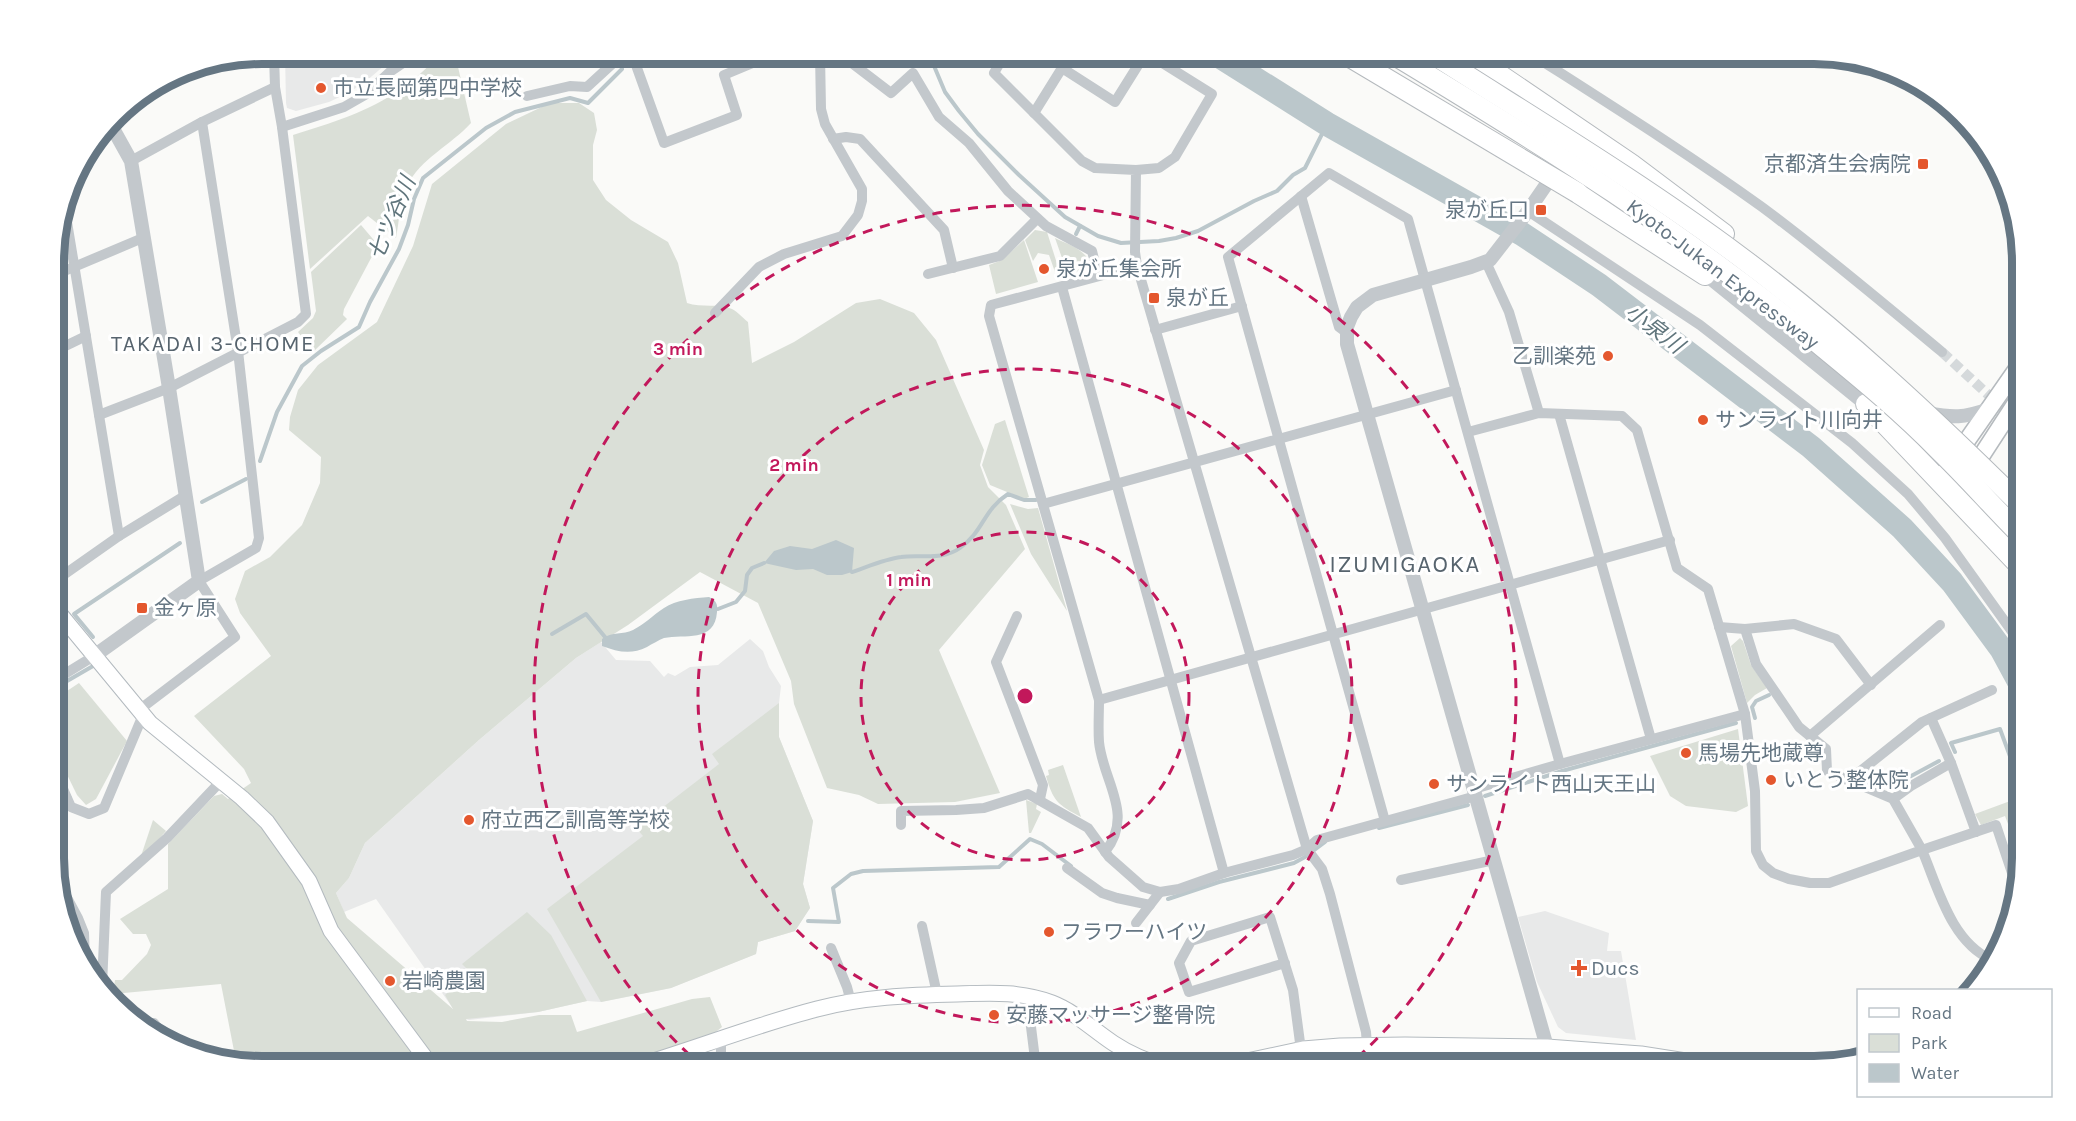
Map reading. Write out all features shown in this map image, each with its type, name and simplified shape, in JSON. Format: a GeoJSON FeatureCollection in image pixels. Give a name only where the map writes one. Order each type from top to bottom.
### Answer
{"type":"FeatureCollection","features":[{"type":"Feature","properties":{"kind":"highway"},"geometry":{"type":"LineString","coordinates":[[1362,64],[1578,193],[1706,275]]}},
{"type":"Feature","properties":{"kind":"highway","name":"Kyoto-Jukan Expressway"},"geometry":{"type":"LineString","coordinates":[[1410,64],[1532,138],[1664,226],[1763,299],[1823,347],[1939,449],[2012,525]]}},
{"type":"Feature","properties":{"kind":"highway","name":"Kyoto-Jukan Expressway"},"geometry":{"type":"LineString","coordinates":[[1449,64],[1633,182],[1742,258],[1865,358],[1956,441],[2012,496]]}},
{"type":"Feature","properties":{"kind":"highway"},"geometry":{"type":"LineString","coordinates":[[1484,64],[1631,164],[1738,244],[1844,341]]}},
{"type":"Feature","properties":{"kind":"highway"},"geometry":{"type":"LineString","coordinates":[[1866,404],[2012,558]]}},
{"type":"Feature","properties":{"kind":"highway"},"geometry":{"type":"LineString","coordinates":[[1957,459],[1966,475],[2012,524]]}},
{"type":"Feature","properties":{"kind":"main road"},"geometry":{"type":"LineString","coordinates":[[1957,459],[2012,376]]}},
{"type":"Feature","properties":{"kind":"main road"},"geometry":{"type":"LineString","coordinates":[[1980,458],[2012,409]]}},
{"type":"Feature","properties":{"kind":"main road"},"geometry":{"type":"LineString","coordinates":[[1957,459],[1980,458],[2012,487]]}},
{"type":"Feature","properties":{"kind":"main road"},"geometry":{"type":"LineString","coordinates":[[1957,459],[2012,534]]}},
{"type":"Feature","properties":{"kind":"main road"},"geometry":{"type":"LineString","coordinates":[[64,620],[150,723],[267,822],[309,881],[332,932],[424,1056]]}},
{"type":"Feature","properties":{"kind":"main road"},"geometry":{"type":"LineString","coordinates":[[669,1056],[818,1008],[850,1002],[937,994],[1002,993],[1052,1002],[1079,1017],[1114,1044],[1139,1056]]}},
{"type":"Feature","properties":{"kind":"main road"},"geometry":{"type":"LineString","coordinates":[[1272,1056],[1301,1050],[1367,1045],[1547,1047],[1654,1056]]}},
{"type":"Feature","properties":{"kind":"street"},"geometry":{"type":"LineString","coordinates":[[99,415],[169,388],[298,322],[306,314],[275,87],[274,64]]}},
{"type":"Feature","properties":{"kind":"street"},"geometry":{"type":"LineString","coordinates":[[282,127],[351,103],[365,95],[401,64]]}},
{"type":"Feature","properties":{"kind":"street"},"geometry":{"type":"LineString","coordinates":[[527,96],[570,86],[587,87],[612,64]]}},
{"type":"Feature","properties":{"kind":"street"},"geometry":{"type":"LineString","coordinates":[[637,64],[664,143],[737,115],[724,75],[750,64]]}},
{"type":"Feature","properties":{"kind":"street"},"geometry":{"type":"LineString","coordinates":[[715,313],[759,267],[784,254],[842,236],[858,215],[862,201],[862,189],[825,124],[821,109],[820,64]]}},
{"type":"Feature","properties":{"kind":"street"},"geometry":{"type":"LineString","coordinates":[[853,64],[891,93],[913,74],[939,117],[969,143],[1008,192],[1037,219],[1092,251],[1098,275]]}},
{"type":"Feature","properties":{"kind":"street"},"geometry":{"type":"LineString","coordinates":[[999,64],[993,73],[1082,161],[1095,168],[1136,170],[1159,168],[1175,157],[1212,94],[1163,64]]}},
{"type":"Feature","properties":{"kind":"street"},"geometry":{"type":"LineString","coordinates":[[1034,113],[1062,68],[1115,102],[1140,64]]}},
{"type":"Feature","properties":{"kind":"street"},"geometry":{"type":"LineString","coordinates":[[1468,64],[1599,173],[1702,246],[1844,341],[1927,412],[1957,459]]}},
{"type":"Feature","properties":{"kind":"street"},"geometry":{"type":"LineString","coordinates":[[1546,64],[1761,206],[1852,276],[1942,352]]}},
{"type":"Feature","properties":{"kind":"street"},"geometry":{"type":"LineString","coordinates":[[131,161],[202,122],[275,87]]}},
{"type":"Feature","properties":{"kind":"street"},"geometry":{"type":"LineString","coordinates":[[64,674],[94,656],[199,581],[256,548],[259,538],[238,351],[202,122]]}},
{"type":"Feature","properties":{"kind":"street"},"geometry":{"type":"LineString","coordinates":[[64,792],[70,807],[89,814],[104,808],[141,712],[235,637],[199,581],[131,161],[115,132]]}},
{"type":"Feature","properties":{"kind":"street"},"geometry":{"type":"LineString","coordinates":[[833,139],[846,137],[860,139],[944,230],[953,268]]}},
{"type":"Feature","properties":{"kind":"street"},"geometry":{"type":"LineString","coordinates":[[1547,1047],[1347,344],[1347,333],[1350,316],[1373,294],[1425,280],[1491,257],[1527,212],[1571,150]]}},
{"type":"Feature","properties":{"kind":"street"},"geometry":{"type":"LineString","coordinates":[[1136,170],[1135,252],[1137,266],[1307,849],[1322,869],[1330,894],[1366,1032],[1367,1045]]}},
{"type":"Feature","properties":{"kind":"street"},"geometry":{"type":"LineString","coordinates":[[1385,821],[1228,257],[1329,173],[1408,219],[1560,764]]}},
{"type":"Feature","properties":{"kind":"street"},"geometry":{"type":"LineString","coordinates":[[1599,173],[1706,275],[1866,404],[1957,459]]}},
{"type":"Feature","properties":{"kind":"street"},"geometry":{"type":"LineString","coordinates":[[1301,196],[1339,327],[1347,333]]}},
{"type":"Feature","properties":{"kind":"street"},"geometry":{"type":"LineString","coordinates":[[1527,212],[1700,325],[1852,443],[1908,494],[1948,542],[2012,631]]}},
{"type":"Feature","properties":{"kind":"street"},"geometry":{"type":"LineString","coordinates":[[928,274],[1000,256],[1037,219]]}},
{"type":"Feature","properties":{"kind":"street"},"geometry":{"type":"LineString","coordinates":[[68,228],[119,536]]}},
{"type":"Feature","properties":{"kind":"street"},"geometry":{"type":"LineString","coordinates":[[65,270],[145,237]]}},
{"type":"Feature","properties":{"kind":"street"},"geometry":{"type":"LineString","coordinates":[[1491,257],[1539,413]]}},
{"type":"Feature","properties":{"kind":"street"},"geometry":{"type":"LineString","coordinates":[[1105,852],[1115,840],[1119,815],[1099,743],[1100,700],[989,316],[991,305],[1137,266]]}},
{"type":"Feature","properties":{"kind":"street"},"geometry":{"type":"LineString","coordinates":[[1062,287],[1224,873]]}},
{"type":"Feature","properties":{"kind":"street"},"geometry":{"type":"LineString","coordinates":[[1155,330],[1242,306]]}},
{"type":"Feature","properties":{"kind":"street"},"geometry":{"type":"LineString","coordinates":[[65,346],[86,336]]}},
{"type":"Feature","properties":{"kind":"street"},"geometry":{"type":"LineString","coordinates":[[1043,504],[1456,390]]}},
{"type":"Feature","properties":{"kind":"street"},"geometry":{"type":"LineString","coordinates":[[1927,412],[1946,417],[1967,417],[1989,409]]}},
{"type":"Feature","properties":{"kind":"street"},"geometry":{"type":"LineString","coordinates":[[1468,432],[1539,413],[1622,416],[1637,430],[1677,568],[1708,589],[1744,714],[1755,791],[1756,851],[1763,865],[1773,873],[1789,879],[1810,883],[1829,883],[1996,825],[2011,870]]}},
{"type":"Feature","properties":{"kind":"street"},"geometry":{"type":"LineString","coordinates":[[1558,414],[1652,739]]}},
{"type":"Feature","properties":{"kind":"street"},"geometry":{"type":"LineString","coordinates":[[64,574],[119,536],[186,495]]}},
{"type":"Feature","properties":{"kind":"street"},"geometry":{"type":"LineString","coordinates":[[1100,700],[1670,540]]}},
{"type":"Feature","properties":{"kind":"street"},"geometry":{"type":"LineString","coordinates":[[1017,616],[996,662],[1043,785],[1040,799]]}},
{"type":"Feature","properties":{"kind":"street"},"geometry":{"type":"LineString","coordinates":[[1719,627],[1745,629],[1794,624],[1836,639],[1871,685]]}},
{"type":"Feature","properties":{"kind":"street"},"geometry":{"type":"LineString","coordinates":[[1810,736],[1940,625]]}},
{"type":"Feature","properties":{"kind":"street"},"geometry":{"type":"LineString","coordinates":[[1745,629],[1756,664],[1799,728],[1826,748],[1827,771],[1893,799],[1922,850],[1948,914],[1959,933],[1985,957]]}},
{"type":"Feature","properties":{"kind":"street"},"geometry":{"type":"LineString","coordinates":[[1848,781],[1922,722],[1992,690]]}},
{"type":"Feature","properties":{"kind":"street"},"geometry":{"type":"LineString","coordinates":[[901,825],[901,811],[984,808],[1028,794],[1088,828],[1105,852],[1143,887],[1160,892],[1179,889],[1224,873],[1293,855],[1307,849],[1317,840],[1475,793],[1560,764],[1744,714]]}},
{"type":"Feature","properties":{"kind":"street"},"geometry":{"type":"LineString","coordinates":[[1930,718],[1951,763],[1976,832]]}},
{"type":"Feature","properties":{"kind":"street"},"geometry":{"type":"LineString","coordinates":[[1893,799],[1951,763]]}},
{"type":"Feature","properties":{"kind":"street"},"geometry":{"type":"LineString","coordinates":[[103,974],[106,892],[167,838],[221,781]]}},
{"type":"Feature","properties":{"kind":"street"},"geometry":{"type":"LineString","coordinates":[[1401,880],[1494,860]]}},
{"type":"Feature","properties":{"kind":"street"},"geometry":{"type":"LineString","coordinates":[[1067,868],[1102,893],[1150,905]]}},
{"type":"Feature","properties":{"kind":"street"},"geometry":{"type":"LineString","coordinates":[[1136,923],[1160,892]]}},
{"type":"Feature","properties":{"kind":"street"},"geometry":{"type":"LineString","coordinates":[[70,903],[84,933],[84,945]]}},
{"type":"Feature","properties":{"kind":"street"},"geometry":{"type":"LineString","coordinates":[[1285,963],[1189,992],[1179,963],[1191,941],[1270,917],[1285,963],[1293,990],[1301,1050]]}},
{"type":"Feature","properties":{"kind":"street"},"geometry":{"type":"LineString","coordinates":[[922,926],[937,994]]}},
{"type":"Feature","properties":{"kind":"street"},"geometry":{"type":"LineString","coordinates":[[831,948],[847,987],[850,1002]]}},
{"type":"Feature","properties":{"kind":"street"},"geometry":{"type":"LineString","coordinates":[[1030,997],[1029,1011],[1035,1056]]}},
{"type":"Feature","properties":{"kind":"street"},"geometry":{"type":"LineString","coordinates":[[719,1056],[721,1040]]}},
{"type":"Feature","properties":{"kind":"street"},"geometry":{"type":"LineString","coordinates":[[1592,1056],[1594,1051]]}},
{"type":"Feature","properties":{"kind":"shaded area","name":"市立長岡第四中学校"},"geometry":{"type":"Polygon","coordinates":[[[285,64],[386,64],[365,82],[329,102],[296,111],[287,108],[285,64]]]}},
{"type":"Feature","properties":{"kind":"shaded area"},"geometry":{"type":"Polygon","coordinates":[[[750,639],[763,651],[769,667],[781,686],[779,737],[813,821],[803,884],[810,908],[795,931],[758,942],[756,954],[671,988],[601,1002],[587,1001],[538,1012],[469,1020],[459,1017],[376,899],[344,912],[336,893],[349,878],[365,843],[479,740],[576,658],[601,642],[616,660],[650,661],[664,677],[668,673],[675,676],[690,667],[718,665],[750,639]]]}},
{"type":"Feature","properties":{"kind":"shaded area","name":"Ducs"},"geometry":{"type":"Polygon","coordinates":[[[1545,911],[1609,933],[1607,951],[1621,951],[1636,1040],[1566,1033],[1558,1027],[1537,982],[1518,917],[1545,911]]]}},
{"type":"Feature","properties":{"kind":"green space"},"geometry":{"type":"Polygon","coordinates":[[[431,64],[457,64],[471,123],[413,176],[403,198],[396,238],[368,216],[310,269],[293,135],[349,116],[376,104],[407,85],[431,64]]]}},
{"type":"Feature","properties":{"kind":"green space"},"geometry":{"type":"Polygon","coordinates":[[[550,103],[579,103],[594,113],[597,130],[593,145],[593,180],[606,200],[631,220],[668,242],[678,263],[687,303],[727,307],[748,322],[752,363],[794,342],[856,303],[880,299],[914,313],[936,340],[984,450],[980,465],[988,487],[1006,505],[1025,549],[939,650],[1000,793],[955,802],[878,804],[859,795],[827,788],[794,704],[791,681],[758,603],[700,572],[628,625],[576,658],[479,740],[365,843],[349,878],[336,893],[347,918],[453,1009],[445,995],[470,972],[462,964],[527,912],[551,935],[587,1001],[538,1012],[466,1019],[467,1021],[502,1022],[539,1015],[571,1015],[577,1032],[692,999],[710,997],[722,1027],[707,1039],[644,1056],[235,1055],[221,984],[118,993],[114,989],[115,980],[122,980],[147,954],[151,945],[146,934],[133,934],[120,919],[168,889],[168,844],[214,796],[222,794],[228,799],[251,783],[244,769],[194,716],[271,656],[240,613],[235,599],[245,571],[270,557],[302,525],[320,483],[321,457],[289,430],[290,417],[298,390],[318,365],[377,322],[413,246],[432,184],[506,124],[550,103]]]}},
{"type":"Feature","properties":{"kind":"green space"},"geometry":{"type":"Polygon","coordinates":[[[361,225],[378,245],[344,309],[343,315],[347,319],[313,352],[298,332],[313,318],[316,311],[311,272],[361,225]]]}},
{"type":"Feature","properties":{"kind":"green space"},"geometry":{"type":"Polygon","coordinates":[[[1035,230],[1047,232],[1059,270],[1055,272],[1049,255],[1038,253],[1033,261],[1025,240],[1035,230]]]}},
{"type":"Feature","properties":{"kind":"green space"},"geometry":{"type":"Polygon","coordinates":[[[1055,238],[1082,252],[1091,268],[1063,275],[1059,260],[1062,258],[1055,238]]]}},
{"type":"Feature","properties":{"kind":"green space"},"geometry":{"type":"Polygon","coordinates":[[[1024,240],[1038,282],[996,294],[989,265],[1002,260],[1024,240]]]}},
{"type":"Feature","properties":{"kind":"green space"},"geometry":{"type":"Polygon","coordinates":[[[1005,420],[1029,497],[1024,499],[990,485],[982,465],[995,424],[1005,420]]]}},
{"type":"Feature","properties":{"kind":"green space"},"geometry":{"type":"Polygon","coordinates":[[[1010,504],[1028,509],[1038,508],[1067,611],[1031,554],[1010,504]]]}},
{"type":"Feature","properties":{"kind":"green space"},"geometry":{"type":"Polygon","coordinates":[[[1740,638],[1751,665],[1767,688],[1747,703],[1731,646],[1740,638]]]}},
{"type":"Feature","properties":{"kind":"green space"},"geometry":{"type":"Polygon","coordinates":[[[79,683],[127,741],[96,799],[86,805],[77,795],[64,769],[64,693],[79,683]]]}},
{"type":"Feature","properties":{"kind":"green space"},"geometry":{"type":"Polygon","coordinates":[[[779,703],[779,737],[813,821],[803,884],[810,908],[795,931],[758,942],[756,954],[671,988],[601,1002],[547,909],[643,836],[636,828],[719,764],[712,754],[779,703]]]}},
{"type":"Feature","properties":{"kind":"green space"},"geometry":{"type":"Polygon","coordinates":[[[1738,729],[1748,806],[1736,812],[1686,806],[1670,796],[1650,756],[1738,729]]]}},
{"type":"Feature","properties":{"kind":"green space"},"geometry":{"type":"Polygon","coordinates":[[[1063,765],[1081,817],[1057,801],[1046,776],[1049,775],[1048,770],[1063,765]]]}},
{"type":"Feature","properties":{"kind":"green space"},"geometry":{"type":"Polygon","coordinates":[[[1026,800],[1037,804],[1036,809],[1041,812],[1031,833],[1029,833],[1026,800]]]}},
{"type":"Feature","properties":{"kind":"green space"},"geometry":{"type":"Polygon","coordinates":[[[2012,800],[2012,823],[2008,824],[2005,816],[1981,825],[1975,814],[2012,800]]]}},
{"type":"Feature","properties":{"kind":"green space"},"geometry":{"type":"Polygon","coordinates":[[[153,820],[166,831],[143,857],[141,856],[153,820]]]}},
{"type":"Feature","properties":{"kind":"water"},"geometry":{"type":"Polygon","coordinates":[[[836,540],[854,548],[852,572],[827,575],[813,569],[796,570],[764,563],[774,551],[790,546],[812,549],[836,540]]]}},
{"type":"Feature","properties":{"kind":"water"},"geometry":{"type":"Polygon","coordinates":[[[709,597],[716,603],[717,612],[711,629],[705,633],[664,638],[630,652],[602,646],[602,639],[633,630],[669,605],[709,597]]]}},
{"type":"Feature","properties":{"kind":"waterway"},"geometry":{"type":"LineString","coordinates":[[933,64],[945,92],[959,111],[978,134],[1019,175],[1065,217],[1098,236],[1121,243],[1159,241],[1198,231],[1277,191],[1293,175],[1305,168],[1327,124]]}},
{"type":"Feature","properties":{"kind":"waterway","name":"小泉川"},"geometry":{"type":"LineString","coordinates":[[1232,64],[1327,124],[1522,234],[1599,285],[1811,447],[1902,528],[1952,582],[2002,650],[2012,668]]}},
{"type":"Feature","properties":{"kind":"waterway","name":"七ツ谷川"},"geometry":{"type":"LineString","coordinates":[[260,461],[277,412],[302,366],[359,327],[399,249],[414,199],[423,178],[486,128],[515,112],[570,98],[588,103],[622,69]]}},
{"type":"Feature","properties":{"kind":"waterway"},"geometry":{"type":"LineString","coordinates":[[1076,234],[1080,226]]}},
{"type":"Feature","properties":{"kind":"waterway","name":"七ツ谷川"},"geometry":{"type":"LineString","coordinates":[[202,502],[246,479]]}},
{"type":"Feature","properties":{"kind":"waterway"},"geometry":{"type":"LineString","coordinates":[[852,572],[895,558],[938,556],[953,552],[974,535],[993,507],[1008,494],[1024,500],[1036,500]]}},
{"type":"Feature","properties":{"kind":"waterway","name":"七ツ谷川"},"geometry":{"type":"LineString","coordinates":[[93,637],[74,614],[180,543]]}},
{"type":"Feature","properties":{"kind":"waterway"},"geometry":{"type":"LineString","coordinates":[[718,609],[736,602],[745,591],[747,575],[752,568],[764,563]]}},
{"type":"Feature","properties":{"kind":"waterway"},"geometry":{"type":"LineString","coordinates":[[552,634],[586,614],[605,637]]}},
{"type":"Feature","properties":{"kind":"waterway"},"geometry":{"type":"LineString","coordinates":[[64,683],[93,666]]}},
{"type":"Feature","properties":{"kind":"waterway"},"geometry":{"type":"LineString","coordinates":[[1755,718],[1752,707],[1756,701],[1769,695]]}},
{"type":"Feature","properties":{"kind":"waterway"},"geometry":{"type":"LineString","coordinates":[[1485,796],[1562,771],[1736,723]]}},
{"type":"Feature","properties":{"kind":"waterway"},"geometry":{"type":"LineString","coordinates":[[1955,752],[1951,743],[2000,729],[2012,762]]}},
{"type":"Feature","properties":{"kind":"waterway"},"geometry":{"type":"LineString","coordinates":[[1900,782],[1939,761]]}},
{"type":"Feature","properties":{"kind":"waterway"},"geometry":{"type":"LineString","coordinates":[[1379,828],[1468,805]]}},
{"type":"Feature","properties":{"kind":"waterway"},"geometry":{"type":"LineString","coordinates":[[808,921],[839,922],[833,888],[851,874],[863,871],[999,867],[1030,839],[1042,844],[1071,866]]}},
{"type":"Feature","properties":{"kind":"waterway"},"geometry":{"type":"LineString","coordinates":[[1168,899],[1219,882],[1294,863],[1325,842]]}},
{"type":"Feature","properties":{"kind":"tunnel"},"geometry":{"type":"LineString","coordinates":[[1942,352],[2012,417]]}},
{"type":"Feature","properties":{"kind":"place","name":"市立長岡第四中学校"},"geometry":{"type":"Point","coordinates":[321,88]}},
{"type":"Feature","properties":{"kind":"place","name":"京都済生会病院"},"geometry":{"type":"Point","coordinates":[1923,164]}},
{"type":"Feature","properties":{"kind":"place","name":"泉が丘口"},"geometry":{"type":"Point","coordinates":[1541,210]}},
{"type":"Feature","properties":{"kind":"place","name":"泉が丘集会所"},"geometry":{"type":"Point","coordinates":[1044,269]}},
{"type":"Feature","properties":{"kind":"place","name":"泉が丘"},"geometry":{"type":"Point","coordinates":[1154,298]}},
{"type":"Feature","properties":{"kind":"place","name":"乙訓楽苑"},"geometry":{"type":"Point","coordinates":[1608,356]}},
{"type":"Feature","properties":{"kind":"place","name":"サンライト川向井"},"geometry":{"type":"Point","coordinates":[1703,420]}},
{"type":"Feature","properties":{"kind":"place","name":"金ヶ原"},"geometry":{"type":"Point","coordinates":[142,608]}},
{"type":"Feature","properties":{"kind":"place","name":"馬場先地蔵尊"},"geometry":{"type":"Point","coordinates":[1686,753]}},
{"type":"Feature","properties":{"kind":"place","name":"いとう整体院"},"geometry":{"type":"Point","coordinates":[1771,780]}},
{"type":"Feature","properties":{"kind":"place","name":"サンライト西山天王山"},"geometry":{"type":"Point","coordinates":[1434,784]}},
{"type":"Feature","properties":{"kind":"place","name":"府立西乙訓高等学校"},"geometry":{"type":"Point","coordinates":[469,820]}},
{"type":"Feature","properties":{"kind":"place","name":"フラワーハイツ"},"geometry":{"type":"Point","coordinates":[1049,932]}},
{"type":"Feature","properties":{"kind":"place","name":"Ducs"},"geometry":{"type":"Point","coordinates":[1579,968]}},
{"type":"Feature","properties":{"kind":"place","name":"岩崎農園"},"geometry":{"type":"Point","coordinates":[390,981]}},
{"type":"Feature","properties":{"kind":"place","name":"安藤マッサージ整骨院"},"geometry":{"type":"Point","coordinates":[994,1015]}},
{"type":"Feature","properties":{"kind":"district","name":"TAKADAI 3-CHOME"},"geometry":{"type":"Point","coordinates":[213,343]}},
{"type":"Feature","properties":{"kind":"district","name":"IZUMIGAOKA"},"geometry":{"type":"Point","coordinates":[1405,564]}}]}
